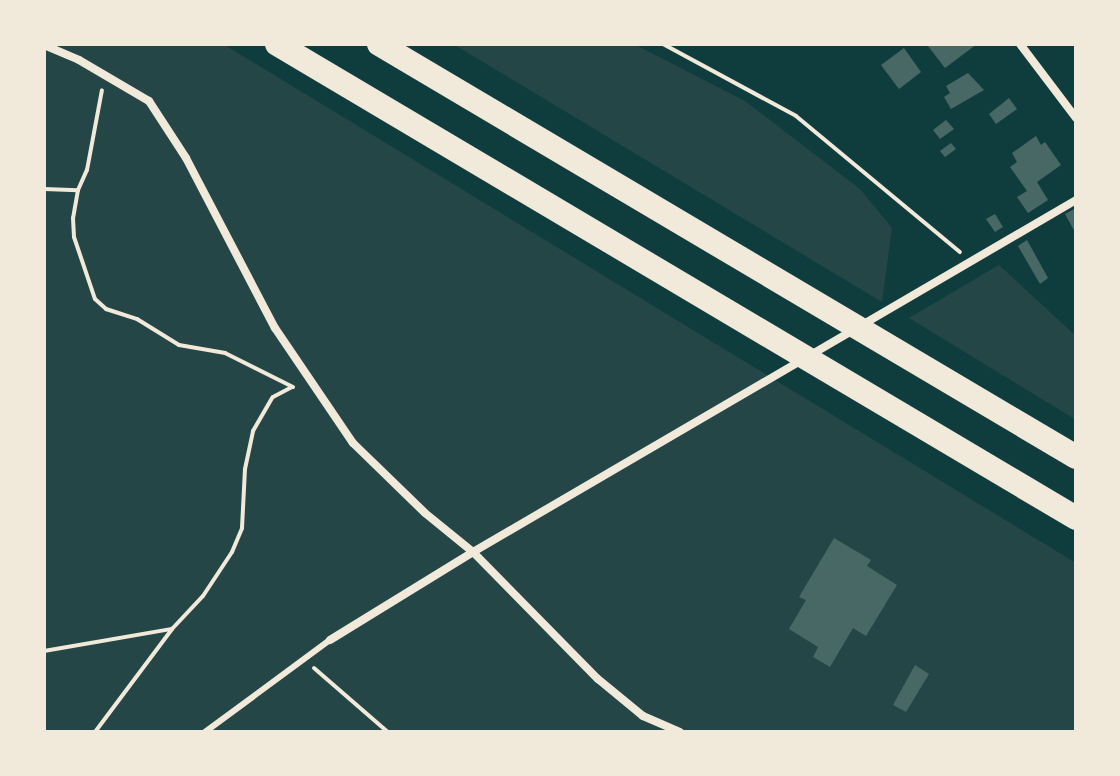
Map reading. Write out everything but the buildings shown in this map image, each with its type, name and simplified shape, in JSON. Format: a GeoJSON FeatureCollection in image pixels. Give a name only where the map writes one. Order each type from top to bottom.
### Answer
{"type":"FeatureCollection","features":[{"type":"Feature","properties":{"kind":"highway"},"geometry":{"type":"LineString","coordinates":[[277,44],[1076,518]]}},
{"type":"Feature","properties":{"kind":"highway"},"geometry":{"type":"LineString","coordinates":[[379,44],[1076,457]]}},
{"type":"Feature","properties":{"kind":"street"},"geometry":{"type":"LineString","coordinates":[[1020,44],[1076,118]]}},
{"type":"Feature","properties":{"kind":"street"},"geometry":{"type":"LineString","coordinates":[[44,45],[149,101],[186,158],[275,328],[353,443],[425,513],[473,552],[598,679],[643,716],[680,732]]}},
{"type":"Feature","properties":{"kind":"street"},"geometry":{"type":"LineString","coordinates":[[330,640],[473,552],[1076,200]]}},
{"type":"Feature","properties":{"kind":"lane"},"geometry":{"type":"LineString","coordinates":[[205,732],[330,640]]}},
{"type":"Feature","properties":{"kind":"path"},"geometry":{"type":"LineString","coordinates":[[663,44],[796,116],[971,261]]}},
{"type":"Feature","properties":{"kind":"path"},"geometry":{"type":"LineString","coordinates":[[107,76],[97,102],[87,170],[78,190],[73,218],[74,237],[95,299],[106,309],[137,319],[179,345],[225,353],[292,387]]}},
{"type":"Feature","properties":{"kind":"path"},"geometry":{"type":"LineString","coordinates":[[44,189],[78,190]]}},
{"type":"Feature","properties":{"kind":"path"},"geometry":{"type":"LineString","coordinates":[[95,732],[172,629],[203,596],[232,552],[242,528],[245,469],[253,431],[273,397],[292,387],[314,385]]}},
{"type":"Feature","properties":{"kind":"path"},"geometry":{"type":"LineString","coordinates":[[44,651],[172,629]]}},
{"type":"Feature","properties":{"kind":"path"},"geometry":{"type":"LineString","coordinates":[[304,659],[388,732]]}},
{"type":"Feature","properties":{"kind":"shaded area"},"geometry":{"type":"Polygon","coordinates":[[[44,44],[223,44],[1076,563],[1076,732],[44,732],[44,44]]]}},
{"type":"Feature","properties":{"kind":"shaded area"},"geometry":{"type":"Polygon","coordinates":[[[453,44],[634,44],[745,101],[860,189],[892,228],[882,302],[453,44]]]}},
{"type":"Feature","properties":{"kind":"shaded area"},"geometry":{"type":"Polygon","coordinates":[[[999,265],[1076,336],[1076,420],[909,318],[999,265]]]}}]}
